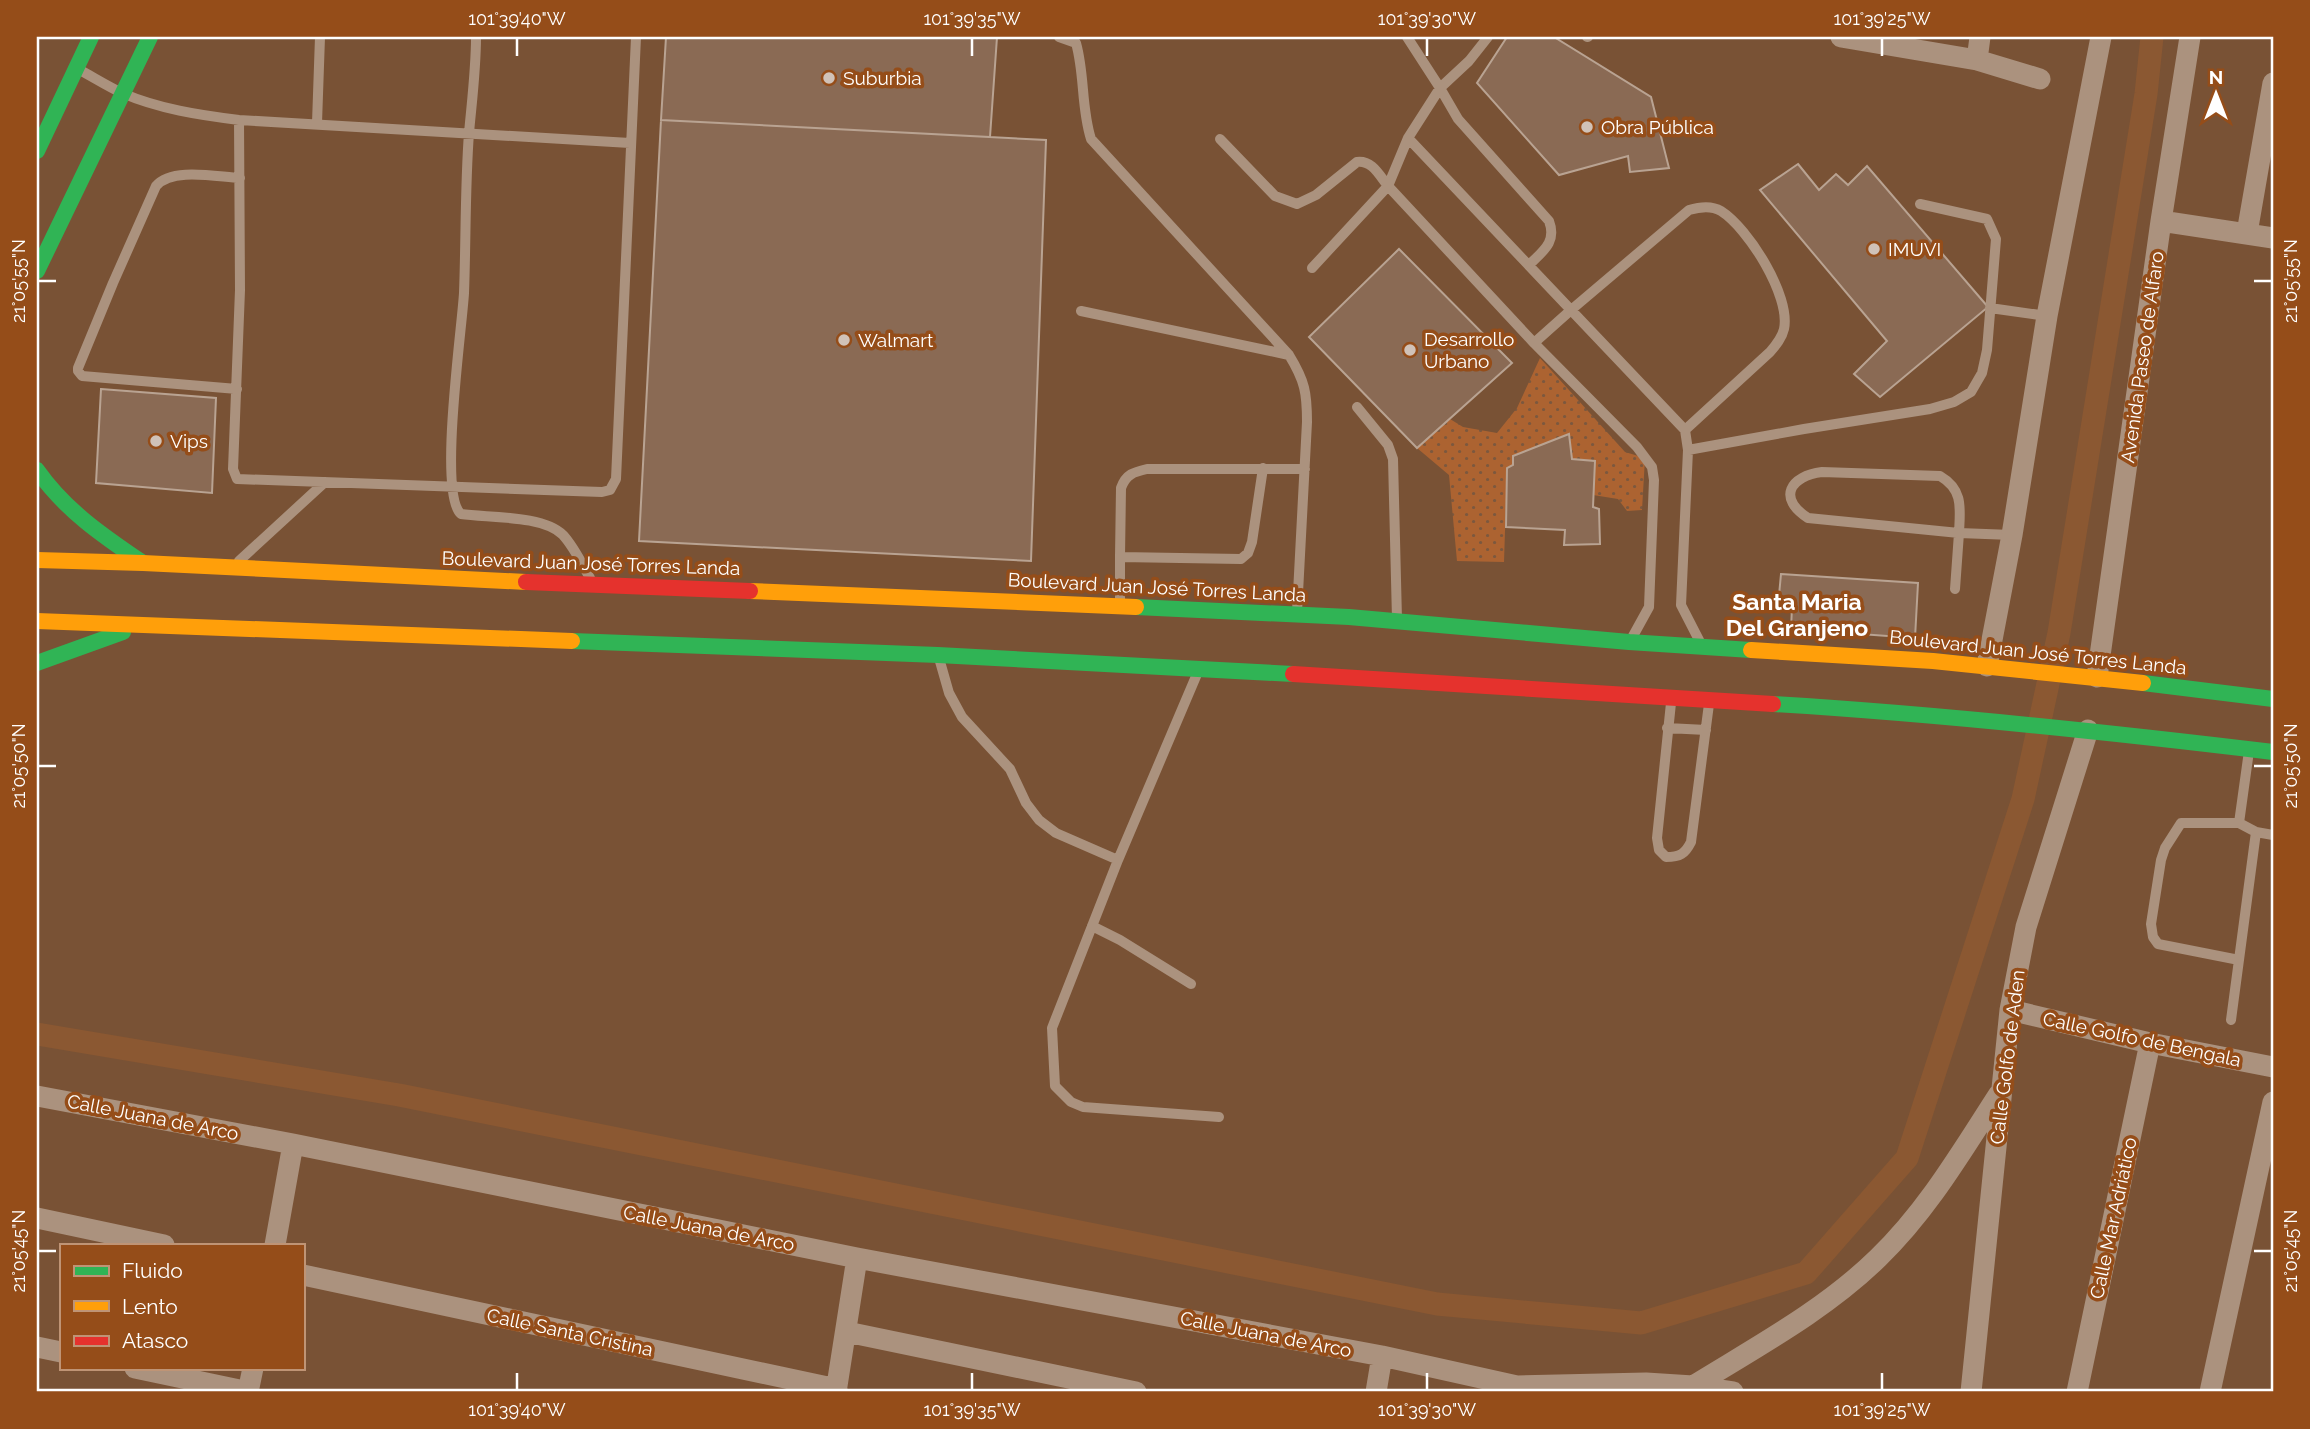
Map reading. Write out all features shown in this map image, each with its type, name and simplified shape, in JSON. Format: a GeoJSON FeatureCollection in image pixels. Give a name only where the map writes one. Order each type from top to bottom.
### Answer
{"type":"FeatureCollection","features":[{"type":"Feature","properties":{"kind":"main road"},"geometry":{"type":"LineString","coordinates":[[37,151],[90,37]]}},
{"type":"Feature","properties":{"kind":"main road"},"geometry":{"type":"LineString","coordinates":[[37,271],[149,37]]}},
{"type":"Feature","properties":{"kind":"main road"},"geometry":{"type":"LineString","coordinates":[[37,470],[47,487],[67,508],[143,563]]}},
{"type":"Feature","properties":{"kind":"main road","name":"Boulevard Juan José Torres Landa"},"geometry":{"type":"LineString","coordinates":[[37,560],[1296,614],[1629,642],[1996,667],[2273,699]]}},
{"type":"Feature","properties":{"kind":"main road"},"geometry":{"type":"LineString","coordinates":[[37,621],[938,655],[1199,668],[1872,710],[2088,730],[2273,752]]}},
{"type":"Feature","properties":{"kind":"main road"},"geometry":{"type":"LineString","coordinates":[[37,663],[82,645],[152,625]]}},
{"type":"Feature","properties":{"kind":"street"},"geometry":{"type":"LineString","coordinates":[[1841,37],[1977,60],[2040,79]]}},
{"type":"Feature","properties":{"kind":"street"},"geometry":{"type":"LineString","coordinates":[[1977,60],[1980,37]]}},
{"type":"Feature","properties":{"kind":"street"},"geometry":{"type":"LineString","coordinates":[[1996,667],[2012,535],[2046,316],[2101,37]]}},
{"type":"Feature","properties":{"kind":"street","name":"Avenida Paseo de Alfaro"},"geometry":{"type":"LineString","coordinates":[[2097,677],[2161,221],[2190,37]]}},
{"type":"Feature","properties":{"kind":"street"},"geometry":{"type":"LineString","coordinates":[[2247,233],[2273,83]]}},
{"type":"Feature","properties":{"kind":"street"},"geometry":{"type":"LineString","coordinates":[[2161,221],[2273,237]]}},
{"type":"Feature","properties":{"kind":"street","name":"Calle Golfo de Aden"},"geometry":{"type":"LineString","coordinates":[[1971,1392],[2010,1010],[2026,927],[2088,730]]}},
{"type":"Feature","properties":{"kind":"street","name":"Calle Golfo de Bengala"},"geometry":{"type":"LineString","coordinates":[[2010,1010],[2273,1068]]}},
{"type":"Feature","properties":{"kind":"street","name":"Calle Mar Adriático"},"geometry":{"type":"LineString","coordinates":[[2077,1392],[2150,1043]]}},
{"type":"Feature","properties":{"kind":"street"},"geometry":{"type":"LineString","coordinates":[[1693,1386],[1826,1301],[1878,1259],[1915,1217],[2002,1090]]}},
{"type":"Feature","properties":{"kind":"street","name":"Calle Juana de Arco"},"geometry":{"type":"LineString","coordinates":[[37,1096],[293,1144],[857,1258],[1382,1356],[1516,1389],[1693,1386],[1733,1392]]}},
{"type":"Feature","properties":{"kind":"street"},"geometry":{"type":"LineString","coordinates":[[2210,1392],[2273,1102]]}},
{"type":"Feature","properties":{"kind":"street"},"geometry":{"type":"LineString","coordinates":[[275,1244],[293,1144]]}},
{"type":"Feature","properties":{"kind":"street"},"geometry":{"type":"LineString","coordinates":[[37,1218],[159,1244]]}},
{"type":"Feature","properties":{"kind":"street"},"geometry":{"type":"LineString","coordinates":[[836,1390],[857,1258]]}},
{"type":"Feature","properties":{"kind":"street","name":"Calle Santa Cristina"},"geometry":{"type":"LineString","coordinates":[[304,1275],[836,1390]]}},
{"type":"Feature","properties":{"kind":"street"},"geometry":{"type":"LineString","coordinates":[[847,1332],[1136,1392]]}},
{"type":"Feature","properties":{"kind":"street"},"geometry":{"type":"LineString","coordinates":[[37,1347],[60,1352]]}},
{"type":"Feature","properties":{"kind":"street"},"geometry":{"type":"LineString","coordinates":[[1376,1392],[1382,1356]]}},
{"type":"Feature","properties":{"kind":"street"},"geometry":{"type":"LineString","coordinates":[[144,1370],[248,1392],[253,1370]]}},
{"type":"Feature","properties":{"kind":"lane"},"geometry":{"type":"LineString","coordinates":[[317,123],[320,37]]}},
{"type":"Feature","properties":{"kind":"lane"},"geometry":{"type":"LineString","coordinates":[[477,37],[476,76],[469,132],[464,294],[453,402],[454,503],[461,514],[541,523],[557,530],[566,538],[594,584]]}},
{"type":"Feature","properties":{"kind":"lane"},"geometry":{"type":"LineString","coordinates":[[239,120],[237,389],[233,468],[237,479],[610,491],[614,485],[636,37]]}},
{"type":"Feature","properties":{"kind":"lane"},"geometry":{"type":"LineString","coordinates":[[1059,37],[1076,43],[1082,65],[1085,120],[1091,139],[1289,355],[1302,376],[1307,399],[1296,614]]}},
{"type":"Feature","properties":{"kind":"lane"},"geometry":{"type":"LineString","coordinates":[[1407,37],[1458,119],[1549,221],[1553,231],[1551,240],[1529,265]]}},
{"type":"Feature","properties":{"kind":"lane"},"geometry":{"type":"LineString","coordinates":[[1312,268],[1388,186],[1408,138],[1440,88],[1469,61],[1488,37]]}},
{"type":"Feature","properties":{"kind":"lane"},"geometry":{"type":"LineString","coordinates":[[76,68],[122,93],[174,110],[239,120],[631,143]]}},
{"type":"Feature","properties":{"kind":"lane"},"geometry":{"type":"LineString","coordinates":[[1408,138],[1685,430],[1688,450],[1681,605],[1702,645]]}},
{"type":"Feature","properties":{"kind":"lane"},"geometry":{"type":"LineString","coordinates":[[1220,139],[1275,196],[1297,204],[1316,195],[1357,162],[1364,161],[1371,165],[1534,343],[1637,447],[1652,467],[1654,480],[1649,607],[1629,642]]}},
{"type":"Feature","properties":{"kind":"lane"},"geometry":{"type":"LineString","coordinates":[[237,389],[82,376],[78,368],[156,187],[162,180],[181,175],[240,178]]}},
{"type":"Feature","properties":{"kind":"lane"},"geometry":{"type":"LineString","coordinates":[[1688,450],[1930,409],[1954,402],[1971,392],[1982,373],[1987,350],[1996,239],[1987,219],[1920,204]]}},
{"type":"Feature","properties":{"kind":"lane"},"geometry":{"type":"LineString","coordinates":[[1534,343],[1689,210],[1702,207],[1719,209],[1762,257],[1774,279],[1783,310],[1784,328],[1779,342],[1770,352],[1685,430]]}},
{"type":"Feature","properties":{"kind":"lane"},"geometry":{"type":"LineString","coordinates":[[1990,308],[2046,316]]}},
{"type":"Feature","properties":{"kind":"lane"},"geometry":{"type":"LineString","coordinates":[[1081,312],[1289,355]]}},
{"type":"Feature","properties":{"kind":"lane"},"geometry":{"type":"LineString","coordinates":[[1357,407],[1388,446],[1393,459],[1397,621]]}},
{"type":"Feature","properties":{"kind":"lane"},"geometry":{"type":"LineString","coordinates":[[1120,557],[1241,559],[1248,553],[1252,542],[1263,468]]}},
{"type":"Feature","properties":{"kind":"lane"},"geometry":{"type":"LineString","coordinates":[[1119,606],[1121,488],[1124,478],[1147,469],[1305,469]]}},
{"type":"Feature","properties":{"kind":"lane"},"geometry":{"type":"LineString","coordinates":[[1955,589],[1959,533],[1960,508],[1957,492],[1951,482],[1940,476],[1822,472],[1807,474],[1798,479],[1791,489],[1790,499],[1795,510],[1808,518],[1959,533],[2012,535]]}},
{"type":"Feature","properties":{"kind":"lane"},"geometry":{"type":"LineString","coordinates":[[231,568],[324,482]]}},
{"type":"Feature","properties":{"kind":"lane"},"geometry":{"type":"LineString","coordinates":[[938,655],[949,693],[962,717],[1010,769],[1026,803],[1039,820],[1056,833],[1118,860]]}},
{"type":"Feature","properties":{"kind":"lane"},"geometry":{"type":"LineString","coordinates":[[1199,668],[1118,860],[1052,1028],[1055,1086],[1071,1102],[1083,1107],[1219,1117]]}},
{"type":"Feature","properties":{"kind":"lane"},"geometry":{"type":"LineString","coordinates":[[1671,696],[1657,838],[1659,850],[1666,857],[1686,853],[1691,842],[1710,699]]}},
{"type":"Feature","properties":{"kind":"lane"},"geometry":{"type":"LineString","coordinates":[[1667,728],[1706,730]]}},
{"type":"Feature","properties":{"kind":"lane"},"geometry":{"type":"LineString","coordinates":[[2239,823],[2249,748]]}},
{"type":"Feature","properties":{"kind":"lane"},"geometry":{"type":"LineString","coordinates":[[2239,960],[2158,944],[2153,937],[2151,924],[2161,860],[2165,848],[2181,823],[2239,823],[2256,832],[2273,835]]}},
{"type":"Feature","properties":{"kind":"lane"},"geometry":{"type":"LineString","coordinates":[[2231,1020],[2256,832]]}},
{"type":"Feature","properties":{"kind":"lane"},"geometry":{"type":"LineString","coordinates":[[1092,926],[1191,984]]}},
{"type":"Feature","properties":{"kind":"shaded area"},"geometry":{"type":"Polygon","coordinates":[[[1540,358],[1625,452],[1645,458],[1642,510],[1627,511],[1618,499],[1593,495],[1595,461],[1572,459],[1568,434],[1513,456],[1513,465],[1507,468],[1504,562],[1457,561],[1449,475],[1417,448],[1450,419],[1463,427],[1497,433],[1517,408],[1540,358]]]}},
{"type":"Feature","properties":{"kind":"building","name":"Suburbia"},"geometry":{"type":"Polygon","coordinates":[[[666,37],[997,37],[990,137],[661,120],[666,37]]]}},
{"type":"Feature","properties":{"kind":"building","name":"Obra Pública"},"geometry":{"type":"Polygon","coordinates":[[[1507,37],[1554,37],[1651,97],[1669,168],[1630,172],[1628,156],[1559,175],[1477,83],[1507,37]]]}},
{"type":"Feature","properties":{"kind":"building","name":"Walmart"},"geometry":{"type":"Polygon","coordinates":[[[661,120],[1046,140],[1031,561],[639,541],[661,120]]]}},
{"type":"Feature","properties":{"kind":"building","name":"IMUVI"},"geometry":{"type":"Polygon","coordinates":[[[1798,164],[1819,190],[1836,174],[1848,185],[1867,166],[1988,307],[1880,397],[1854,374],[1887,341],[1760,190],[1798,164]]]}},
{"type":"Feature","properties":{"kind":"building","name":"Desarrollo Urbano"},"geometry":{"type":"Polygon","coordinates":[[[1399,249],[1512,363],[1417,448],[1309,337],[1399,249]]]}},
{"type":"Feature","properties":{"kind":"building","name":"Vips"},"geometry":{"type":"Polygon","coordinates":[[[101,389],[216,398],[212,493],[96,483],[101,389]]]}},
{"type":"Feature","properties":{"kind":"building"},"geometry":{"type":"Polygon","coordinates":[[[1569,434],[1572,459],[1595,461],[1593,507],[1599,509],[1600,544],[1564,545],[1565,530],[1506,527],[1507,468],[1513,465],[1513,456],[1569,434]]]}},
{"type":"Feature","properties":{"kind":"building"},"geometry":{"type":"Polygon","coordinates":[[[1781,574],[1918,583],[1915,638],[1791,629],[1792,607],[1778,606],[1781,574]]]}},
{"type":"Feature","properties":{"kind":"waterway"},"geometry":{"type":"LineString","coordinates":[[37,1034],[399,1095],[1437,1304],[1641,1323],[1806,1273],[1907,1158],[2023,799],[2059,633],[2146,94],[2152,37]]}},
{"type":"Feature","properties":{"kind":"traffic: fast"},"geometry":{"type":"LineString","coordinates":[[37,151],[91,37]]}},
{"type":"Feature","properties":{"kind":"traffic: fast"},"geometry":{"type":"LineString","coordinates":[[37,271],[150,37]]}},
{"type":"Feature","properties":{"kind":"traffic: fast"},"geometry":{"type":"LineString","coordinates":[[37,470],[72,510],[143,563]]}},
{"type":"Feature","properties":{"kind":"traffic: fast"},"geometry":{"type":"LineString","coordinates":[[1136,607],[1349,617],[1751,650]]}},
{"type":"Feature","properties":{"kind":"traffic: fast"},"geometry":{"type":"LineString","coordinates":[[37,663],[123,632]]}},
{"type":"Feature","properties":{"kind":"traffic: fast"},"geometry":{"type":"LineString","coordinates":[[572,641],[938,655],[1293,674]]}},
{"type":"Feature","properties":{"kind":"traffic: fast"},"geometry":{"type":"LineString","coordinates":[[2143,683],[2273,699]]}},
{"type":"Feature","properties":{"kind":"traffic: fast"},"geometry":{"type":"LineString","coordinates":[[1773,704],[2023,724],[2273,752]]}},
{"type":"Feature","properties":{"kind":"traffic: slow"},"geometry":{"type":"LineString","coordinates":[[37,560],[526,582]]}},
{"type":"Feature","properties":{"kind":"traffic: slow"},"geometry":{"type":"LineString","coordinates":[[750,591],[1136,607]]}},
{"type":"Feature","properties":{"kind":"traffic: slow"},"geometry":{"type":"LineString","coordinates":[[37,621],[572,641]]}},
{"type":"Feature","properties":{"kind":"traffic: slow"},"geometry":{"type":"LineString","coordinates":[[1751,650],[1933,661],[2143,683]]}},
{"type":"Feature","properties":{"kind":"traffic: jam"},"geometry":{"type":"LineString","coordinates":[[526,582],[750,591]]}},
{"type":"Feature","properties":{"kind":"traffic: jam"},"geometry":{"type":"LineString","coordinates":[[1293,674],[1773,704]]}},
{"type":"Feature","properties":{"kind":"place","name":"Suburbia"},"geometry":{"type":"Point","coordinates":[829,78]}},
{"type":"Feature","properties":{"kind":"place","name":"Obra Pública"},"geometry":{"type":"Point","coordinates":[1587,127]}},
{"type":"Feature","properties":{"kind":"place","name":"IMUVI"},"geometry":{"type":"Point","coordinates":[1874,249]}},
{"type":"Feature","properties":{"kind":"place","name":"Walmart"},"geometry":{"type":"Point","coordinates":[844,340]}},
{"type":"Feature","properties":{"kind":"place","name":"Desarrollo Urbano"},"geometry":{"type":"Point","coordinates":[1410,350]}},
{"type":"Feature","properties":{"kind":"place","name":"Vips"},"geometry":{"type":"Point","coordinates":[156,441]}},
{"type":"Feature","properties":{"kind":"district","name":"Santa Maria Del Granjeno"},"geometry":{"type":"Point","coordinates":[1797,615]}}]}
